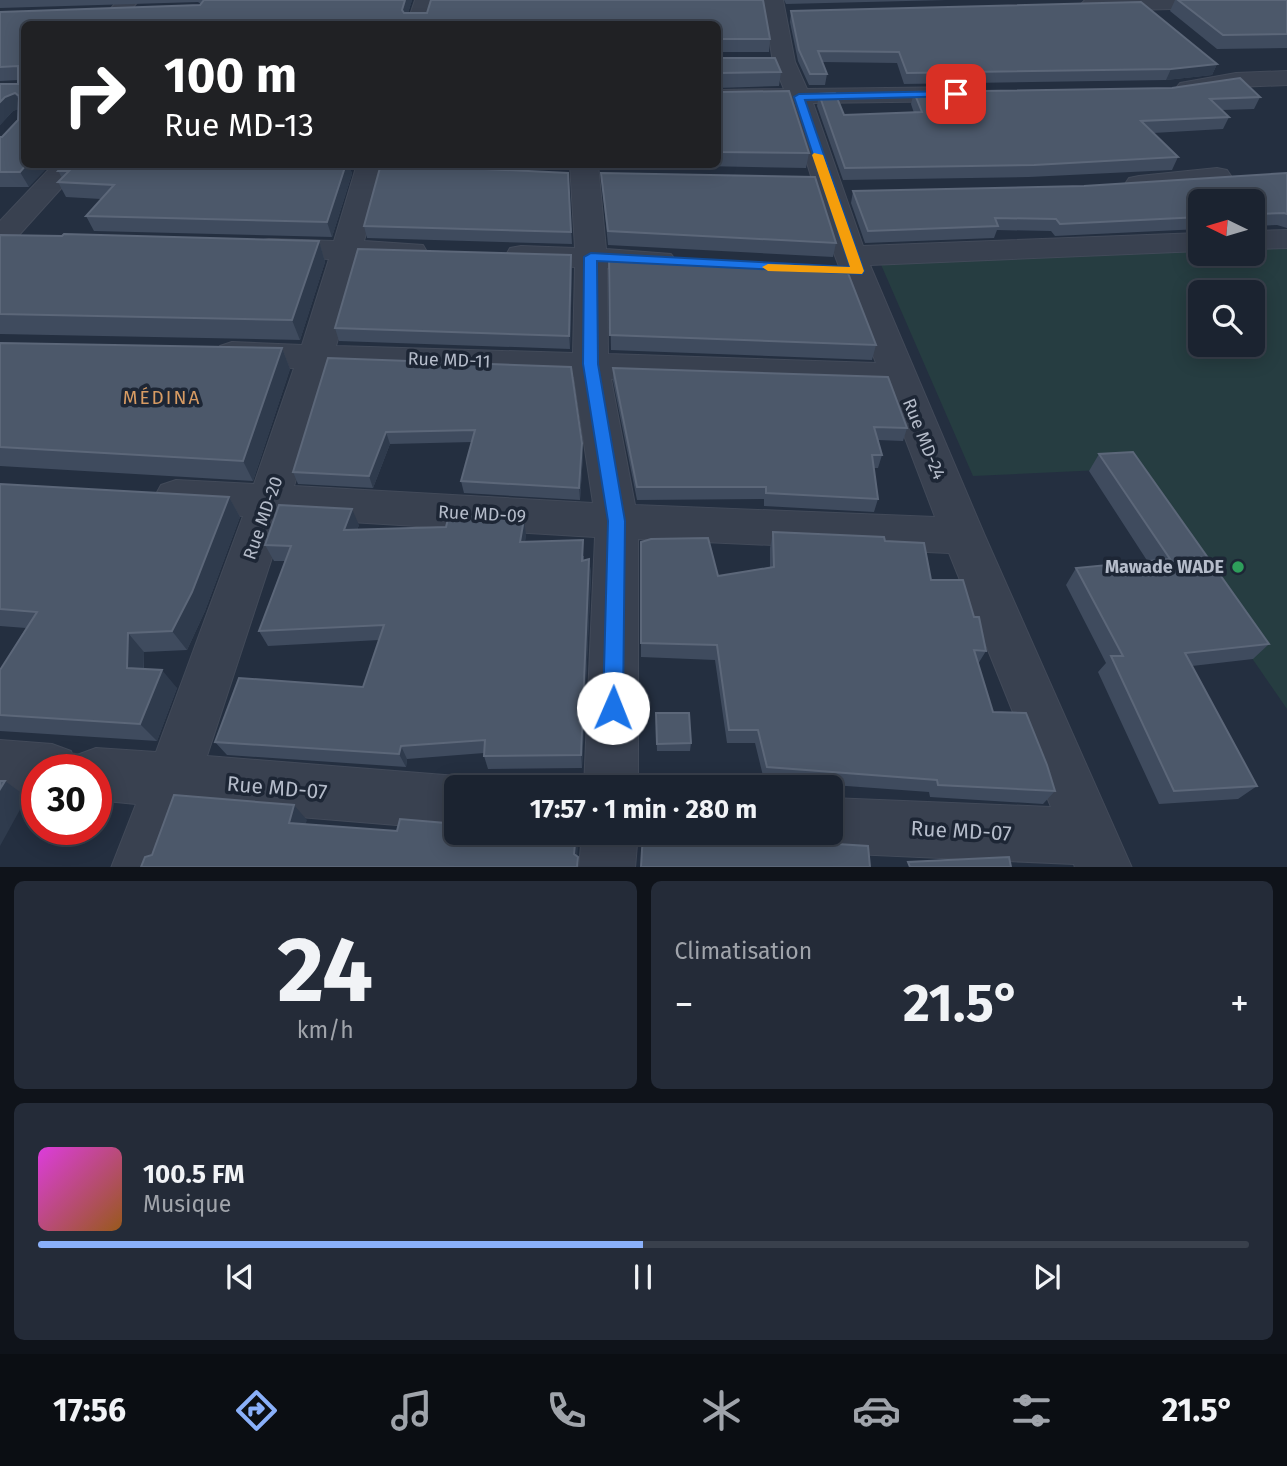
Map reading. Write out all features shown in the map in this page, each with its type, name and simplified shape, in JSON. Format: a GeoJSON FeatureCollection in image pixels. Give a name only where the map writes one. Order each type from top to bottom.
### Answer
{"type":"FeatureCollection","features":[{"type":"Feature","properties":{"kind":"street"},"geometry":{"type":"LineString","coordinates":[[419,21],[425,0]]}},
{"type":"Feature","properties":{"kind":"street"},"geometry":{"type":"LineString","coordinates":[[1073,5],[1287,0]]}},
{"type":"Feature","properties":{"kind":"street"},"geometry":{"type":"LineString","coordinates":[[1141,2],[1164,21]]}},
{"type":"Feature","properties":{"kind":"street","name":"Rue MD-24"},"geometry":{"type":"LineString","coordinates":[[776,6],[771,62],[799,97],[828,186],[843,266],[898,376],[1097,852]]}},
{"type":"Feature","properties":{"kind":"street"},"geometry":{"type":"LineString","coordinates":[[88,14],[125,13]]}},
{"type":"Feature","properties":{"kind":"street"},"geometry":{"type":"LineString","coordinates":[[1216,63],[1236,80]]}},
{"type":"Feature","properties":{"kind":"street"},"geometry":{"type":"LineString","coordinates":[[1166,90],[1201,88],[1236,80],[1287,78]]}},
{"type":"Feature","properties":{"kind":"street"},"geometry":{"type":"LineString","coordinates":[[721,97],[989,94]]}},
{"type":"Feature","properties":{"kind":"street"},"geometry":{"type":"LineString","coordinates":[[0,239],[66,168]]}},
{"type":"Feature","properties":{"kind":"street","name":"Rue MD-20"},"geometry":{"type":"LineString","coordinates":[[139,867],[173,780],[269,502],[349,250],[379,168]]}},
{"type":"Feature","properties":{"kind":"street"},"geometry":{"type":"LineString","coordinates":[[584,172],[591,257],[590,364],[617,521],[611,775]]}},
{"type":"Feature","properties":{"kind":"street"},"geometry":{"type":"LineString","coordinates":[[1116,185],[1217,176]]}},
{"type":"Feature","properties":{"kind":"street"},"geometry":{"type":"LineString","coordinates":[[0,239],[42,241]]}},
{"type":"Feature","properties":{"kind":"street"},"geometry":{"type":"LineString","coordinates":[[1265,240],[1287,239]]}},
{"type":"Feature","properties":{"kind":"street"},"geometry":{"type":"LineString","coordinates":[[843,266],[1188,243]]}},
{"type":"Feature","properties":{"kind":"street"},"geometry":{"type":"LineString","coordinates":[[237,247],[443,253]]}},
{"type":"Feature","properties":{"kind":"street"},"geometry":{"type":"LineString","coordinates":[[497,254],[685,263]]}},
{"type":"Feature","properties":{"kind":"street","name":"Rue MD-11"},"geometry":{"type":"LineString","coordinates":[[193,353],[898,376]]}},
{"type":"Feature","properties":{"kind":"street","name":"Rue MD-09"},"geometry":{"type":"LineString","coordinates":[[134,494],[617,521],[964,536]]}},
{"type":"Feature","properties":{"kind":"street"},"geometry":{"type":"LineString","coordinates":[[0,766],[21,768]]}},
{"type":"Feature","properties":{"kind":"street","name":"Rue MD-07"},"geometry":{"type":"LineString","coordinates":[[112,775],[444,802]]}},
{"type":"Feature","properties":{"kind":"street","name":"Rue MD-07"},"geometry":{"type":"LineString","coordinates":[[843,826],[1097,852]]}},
{"type":"Feature","properties":{"kind":"street"},"geometry":{"type":"LineString","coordinates":[[607,867],[609,845]]}},
{"type":"Feature","properties":{"kind":"green space","name":"Mawade WADE"},"geometry":{"type":"Polygon","coordinates":[[[1287,243],[1287,709],[1122,469],[973,476],[879,260],[1188,247],[1188,266],[1265,266],[1265,244],[1287,243]]]}},
{"type":"Feature","properties":{"kind":"building"},"geometry":{"type":"Polygon","coordinates":[[[204,0],[405,0],[402,10],[404,13],[427,13],[431,0],[763,0],[770,39],[721,39],[721,21],[21,21],[21,168],[24,168],[20,172],[0,172],[0,137],[18,120],[19,96],[15,93],[0,102],[0,84],[18,84],[18,66],[0,67],[0,12],[200,5],[204,0]]]}},
{"type":"Feature","properties":{"kind":"building"},"geometry":{"type":"Polygon","coordinates":[[[1178,0],[1287,0],[1287,34],[1223,35],[1178,0]]]}},
{"type":"Feature","properties":{"kind":"building"},"geometry":{"type":"Polygon","coordinates":[[[1141,2],[1217,64],[1171,69],[907,73],[899,52],[818,51],[827,74],[810,74],[799,50],[791,11],[1141,2]]]}},
{"type":"Feature","properties":{"kind":"building"},"geometry":{"type":"Polygon","coordinates":[[[721,58],[775,58],[781,72],[721,73],[721,58]]]}},
{"type":"Feature","properties":{"kind":"building"},"geometry":{"type":"Polygon","coordinates":[[[1240,78],[1260,97],[1210,99],[1229,117],[1141,121],[1178,157],[1034,165],[845,168],[819,94],[835,93],[844,115],[922,112],[914,92],[1172,88],[1240,78]]]}},
{"type":"Feature","properties":{"kind":"building"},"geometry":{"type":"Polygon","coordinates":[[[789,91],[809,153],[721,152],[721,92],[789,91]]]}},
{"type":"Feature","properties":{"kind":"building"},"geometry":{"type":"Polygon","coordinates":[[[61,168],[345,168],[327,222],[86,216],[114,185],[58,182],[69,171],[58,171],[61,168]]]}},
{"type":"Feature","properties":{"kind":"building"},"geometry":{"type":"Polygon","coordinates":[[[380,168],[464,168],[568,173],[571,232],[364,226],[380,168]]]}},
{"type":"Feature","properties":{"kind":"building"},"geometry":{"type":"Polygon","coordinates":[[[601,173],[815,177],[836,243],[608,231],[601,173]]]}},
{"type":"Feature","properties":{"kind":"building"},"geometry":{"type":"Polygon","coordinates":[[[1287,173],[1287,214],[1265,214],[1265,189],[1188,189],[1188,218],[1060,224],[1056,219],[995,218],[998,226],[868,231],[853,191],[1084,186],[1287,173]]]}},
{"type":"Feature","properties":{"kind":"building"},"geometry":{"type":"Polygon","coordinates":[[[64,234],[319,241],[292,320],[0,314],[0,235],[64,234]]]}},
{"type":"Feature","properties":{"kind":"building"},"geometry":{"type":"Polygon","coordinates":[[[358,249],[571,255],[569,336],[335,328],[358,249]]]}},
{"type":"Feature","properties":{"kind":"building"},"geometry":{"type":"Polygon","coordinates":[[[609,255],[846,268],[876,345],[610,335],[609,255]]]}},
{"type":"Feature","properties":{"kind":"building"},"geometry":{"type":"Polygon","coordinates":[[[0,343],[282,348],[243,461],[0,447],[0,343]]]}},
{"type":"Feature","properties":{"kind":"building"},"geometry":{"type":"Polygon","coordinates":[[[328,358],[571,367],[582,443],[579,488],[461,481],[475,430],[386,432],[369,476],[293,472],[328,358]]]}},
{"type":"Feature","properties":{"kind":"building"},"geometry":{"type":"Polygon","coordinates":[[[613,368],[888,377],[907,428],[874,427],[882,455],[872,455],[878,499],[766,493],[766,487],[637,487],[613,368]]]}},
{"type":"Feature","properties":{"kind":"building"},"geometry":{"type":"Polygon","coordinates":[[[1133,452],[1269,644],[1185,653],[1257,786],[1174,791],[1111,656],[1123,656],[1076,568],[1170,559],[1099,454],[1133,452]]]}},
{"type":"Feature","properties":{"kind":"building"},"geometry":{"type":"Polygon","coordinates":[[[0,484],[229,497],[192,592],[172,631],[128,633],[127,668],[162,670],[140,724],[0,715],[0,670],[37,612],[0,609],[0,484]]]}},
{"type":"Feature","properties":{"kind":"building"},"geometry":{"type":"Polygon","coordinates":[[[279,505],[352,509],[344,530],[446,527],[449,515],[524,519],[520,542],[583,540],[582,561],[589,559],[581,755],[484,756],[485,740],[401,746],[399,754],[215,742],[239,678],[363,687],[384,625],[259,631],[291,546],[265,545],[279,505]]]}},
{"type":"Feature","properties":{"kind":"building"},"geometry":{"type":"Polygon","coordinates":[[[773,532],[884,537],[885,541],[924,543],[931,580],[963,580],[974,617],[979,617],[986,651],[974,650],[993,712],[1026,713],[1055,791],[938,785],[937,780],[767,767],[758,730],[729,730],[717,645],[641,643],[641,542],[651,539],[708,538],[718,576],[774,567],[773,532]]]}},
{"type":"Feature","properties":{"kind":"building"},"geometry":{"type":"Polygon","coordinates":[[[656,713],[689,713],[691,743],[657,744],[656,713]]]}},
{"type":"Feature","properties":{"kind":"building"},"geometry":{"type":"Polygon","coordinates":[[[174,795],[294,805],[289,823],[397,831],[400,819],[444,823],[444,845],[575,845],[574,854],[578,857],[577,867],[141,867],[145,857],[152,855],[174,795]]]}},
{"type":"Feature","properties":{"kind":"building"},"geometry":{"type":"Polygon","coordinates":[[[843,844],[868,846],[870,867],[641,867],[642,845],[843,844]]]}},
{"type":"Feature","properties":{"kind":"building"},"geometry":{"type":"Polygon","coordinates":[[[1009,857],[1011,867],[910,867],[908,862],[1009,857]]]}},
{"type":"Feature","properties":{"kind":"slow traffic"},"geometry":{"type":"LineString","coordinates":[[768,267],[858,271],[817,155]]}},
{"type":"Feature","properties":{"kind":"place","name":"Mawade WADE"},"geometry":{"type":"Point","coordinates":[1238,567]}},
{"type":"Feature","properties":{"kind":"district","name":"MÉDINA"},"geometry":{"type":"Point","coordinates":[162,397]}},
{"type":"Feature","properties":{"kind":"route"},"geometry":{"type":"LineString","coordinates":[[613,708],[617,521],[590,364],[591,257],[858,271],[799,97],[956,94]]}}]}
